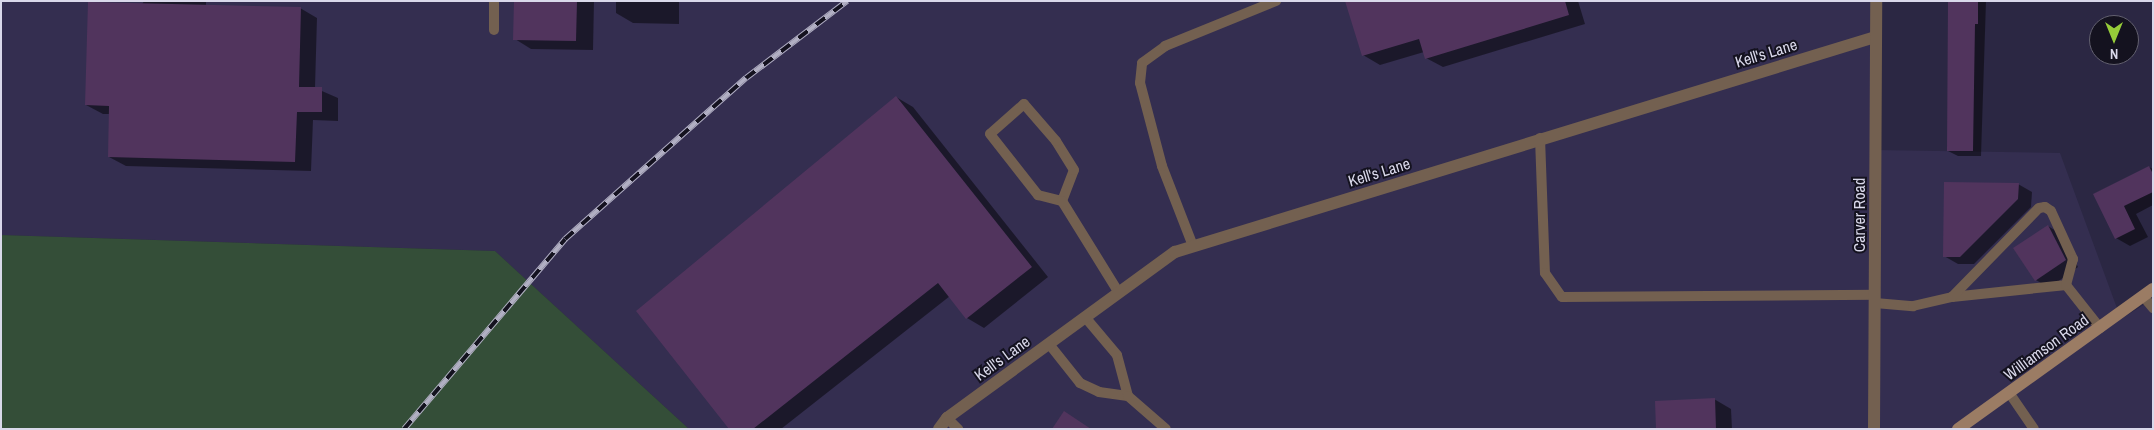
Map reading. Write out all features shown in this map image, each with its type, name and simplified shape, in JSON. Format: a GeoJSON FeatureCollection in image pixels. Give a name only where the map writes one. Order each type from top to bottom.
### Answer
{"type":"FeatureCollection","features":[{"type":"Feature","properties":{"kind":"main road","name":"Williamson Road"},"geometry":{"type":"LineString","coordinates":[[1958,429],[2010,394],[2148,292]]}},
{"type":"Feature","properties":{"kind":"street","name":"Carver Road"},"geometry":{"type":"LineString","coordinates":[[1874,429],[1876,1]]}},
{"type":"Feature","properties":{"kind":"street","name":"Kell's Lane"},"geometry":{"type":"LineString","coordinates":[[939,429],[947,418],[1175,252],[1540,138],[1875,37]]}},
{"type":"Feature","properties":{"kind":"lane"},"geometry":{"type":"LineString","coordinates":[[494,1],[494,30]]}},
{"type":"Feature","properties":{"kind":"lane"},"geometry":{"type":"LineString","coordinates":[[1193,246],[1159,157],[1140,83],[1142,63],[1165,46],[1276,1]]}},
{"type":"Feature","properties":{"kind":"lane"},"geometry":{"type":"LineString","coordinates":[[1062,201],[1074,170],[1056,141],[1024,104],[990,134],[1038,195],[1062,201],[1119,293]]}},
{"type":"Feature","properties":{"kind":"lane"},"geometry":{"type":"LineString","coordinates":[[1540,138],[1545,273],[1562,297],[1875,299],[1913,306],[1952,297],[2066,285]]}},
{"type":"Feature","properties":{"kind":"lane"},"geometry":{"type":"LineString","coordinates":[[1952,297],[2039,208],[2045,207],[2051,211],[2073,259],[2066,285]]}},
{"type":"Feature","properties":{"kind":"lane"},"geometry":{"type":"LineString","coordinates":[[2066,285],[2100,328]]}},
{"type":"Feature","properties":{"kind":"lane"},"geometry":{"type":"LineString","coordinates":[[2148,292],[2153,308]]}},
{"type":"Feature","properties":{"kind":"lane"},"geometry":{"type":"LineString","coordinates":[[1085,317],[1117,355],[1128,396]]}},
{"type":"Feature","properties":{"kind":"lane"},"geometry":{"type":"LineString","coordinates":[[1049,344],[1080,383],[1099,392],[1128,396],[1166,429]]}},
{"type":"Feature","properties":{"kind":"lane"},"geometry":{"type":"LineString","coordinates":[[2010,394],[2034,429]]}},
{"type":"Feature","properties":{"kind":"lane"},"geometry":{"type":"LineString","coordinates":[[947,418],[958,429]]}},
{"type":"Feature","properties":{"kind":"shaded area"},"geometry":{"type":"Polygon","coordinates":[[[1,1],[1874,1],[1874,150],[2060,153],[2121,319],[2153,299],[2153,429],[689,429],[495,251],[1,235],[1,1]]]}},
{"type":"Feature","properties":{"kind":"green space"},"geometry":{"type":"Polygon","coordinates":[[[1,235],[495,251],[689,429],[1,429],[1,235]]]}},
{"type":"Feature","properties":{"kind":"building"},"geometry":{"type":"Polygon","coordinates":[[[514,1],[577,1],[576,41],[513,40],[514,1]]]}},
{"type":"Feature","properties":{"kind":"building"},"geometry":{"type":"Polygon","coordinates":[[[1345,1],[1565,1],[1569,15],[1425,59],[1419,39],[1362,56],[1345,1]]]}},
{"type":"Feature","properties":{"kind":"building"},"geometry":{"type":"Polygon","coordinates":[[[1948,1],[1978,1],[1978,24],[1975,24],[1973,151],[1947,151],[1948,1]]]}},
{"type":"Feature","properties":{"kind":"building"},"geometry":{"type":"Polygon","coordinates":[[[88,2],[301,7],[299,87],[322,87],[322,112],[297,112],[295,162],[108,157],[109,106],[85,105],[88,2]]]}},
{"type":"Feature","properties":{"kind":"building"},"geometry":{"type":"Polygon","coordinates":[[[896,96],[1032,267],[966,319],[938,283],[753,429],[729,429],[636,311],[896,96]]]}},
{"type":"Feature","properties":{"kind":"building"},"geometry":{"type":"Polygon","coordinates":[[[2149,166],[2153,174],[2153,192],[2124,206],[2135,229],[2115,239],[2093,194],[2149,166]]]}},
{"type":"Feature","properties":{"kind":"building"},"geometry":{"type":"Polygon","coordinates":[[[1944,182],[2019,183],[2018,199],[1960,257],[1943,257],[1944,182]]]}},
{"type":"Feature","properties":{"kind":"building"},"geometry":{"type":"Polygon","coordinates":[[[2048,225],[2066,260],[2035,281],[2013,248],[2048,225]]]}},
{"type":"Feature","properties":{"kind":"building"},"geometry":{"type":"Polygon","coordinates":[[[1715,398],[1716,429],[1656,429],[1655,401],[1715,398]]]}},
{"type":"Feature","properties":{"kind":"building"},"geometry":{"type":"Polygon","coordinates":[[[1064,411],[1091,429],[1052,429],[1064,411]]]}},
{"type":"Feature","properties":{"kind":"railway"},"geometry":{"type":"LineString","coordinates":[[404,429],[565,239],[746,78],[847,1]]}}]}
